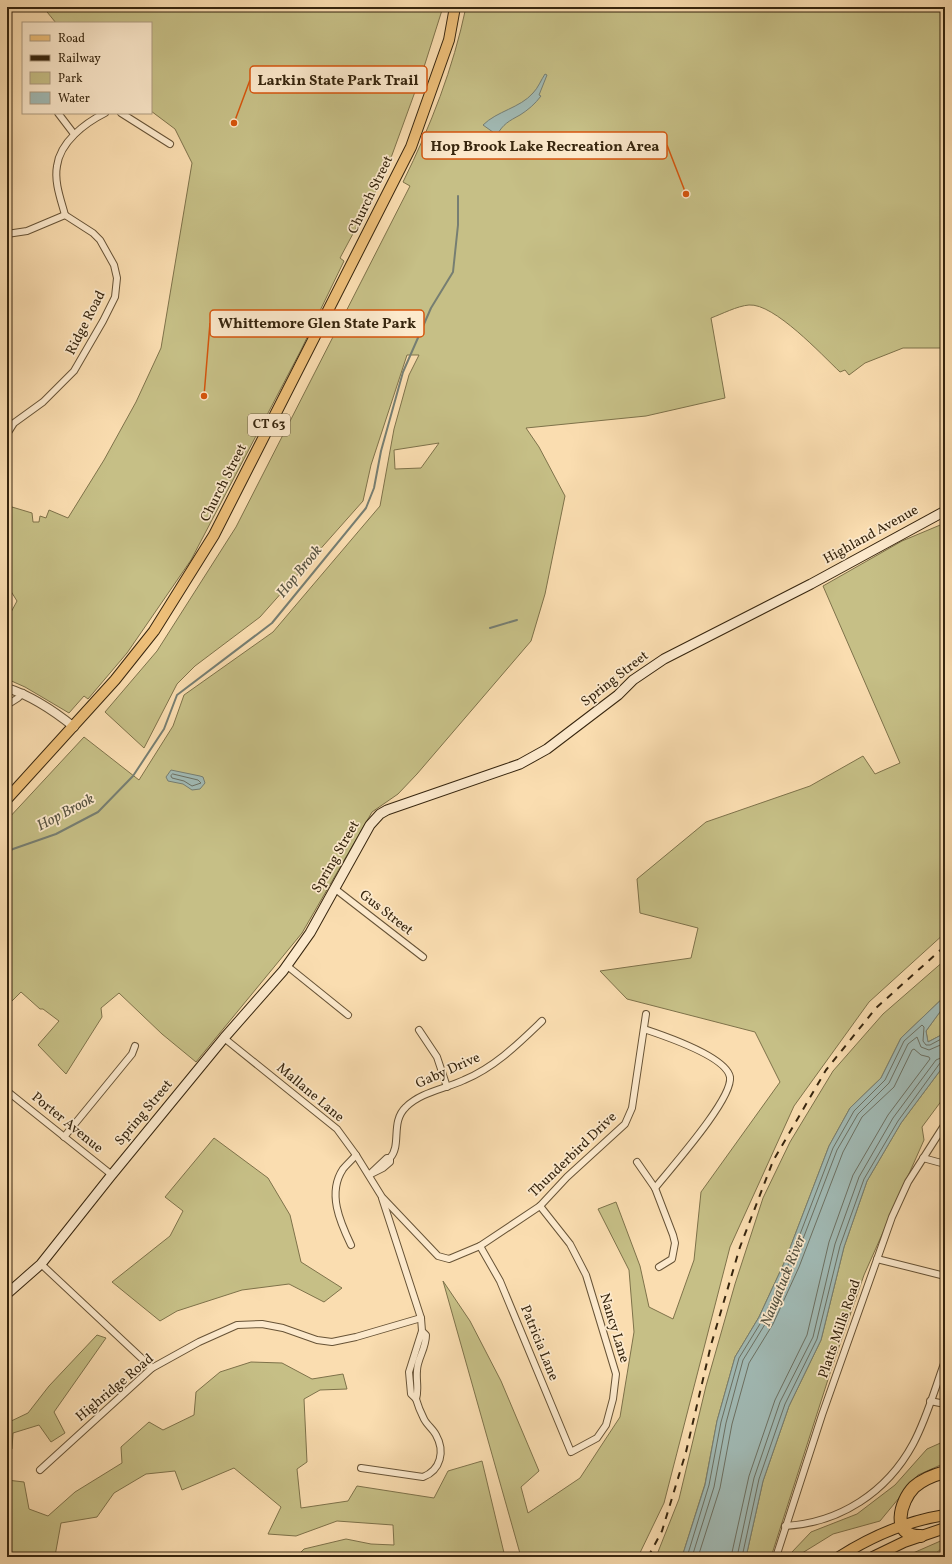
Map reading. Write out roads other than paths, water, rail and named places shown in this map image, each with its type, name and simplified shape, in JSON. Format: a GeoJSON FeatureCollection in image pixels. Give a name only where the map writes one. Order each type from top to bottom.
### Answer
{"type":"FeatureCollection","features":[{"type":"Feature","properties":{"kind":"highway"},"geometry":{"type":"LineString","coordinates":[[921,1536],[910,1535],[902,1525],[900,1519],[902,1507],[909,1493],[922,1481],[945,1472]]}},
{"type":"Feature","properties":{"kind":"main road","name":"Church Street"},"geometry":{"type":"LineString","coordinates":[[7,799],[74,727],[115,680],[163,620],[214,535],[410,147],[449,40],[455,7]]}},
{"type":"Feature","properties":{"kind":"main road","name":"Highland Avenue"},"geometry":{"type":"LineString","coordinates":[[810,584],[945,511]]}},
{"type":"Feature","properties":{"kind":"main road","name":"Spring Street"},"geometry":{"type":"LineString","coordinates":[[7,1294],[41,1264],[112,1174],[286,965],[310,933],[370,825],[380,814],[410,801],[520,764],[547,749],[618,695],[633,680],[664,659],[810,584]]}},
{"type":"Feature","properties":{"kind":"main road"},"geometry":{"type":"LineString","coordinates":[[839,1557],[866,1541],[902,1525],[945,1515]]}},
{"type":"Feature","properties":{"kind":"main road"},"geometry":{"type":"LineString","coordinates":[[873,1557],[921,1536],[945,1528]]}},
{"type":"Feature","properties":{"kind":"street"},"geometry":{"type":"LineString","coordinates":[[59,114],[74,134]]}},
{"type":"Feature","properties":{"kind":"street"},"geometry":{"type":"LineString","coordinates":[[7,234],[26,231],[65,215],[58,186],[57,167],[59,158],[74,134],[104,114]]}},
{"type":"Feature","properties":{"kind":"street"},"geometry":{"type":"LineString","coordinates":[[123,114],[170,144]]}},
{"type":"Feature","properties":{"kind":"street","name":"Ridge Road"},"geometry":{"type":"LineString","coordinates":[[7,434],[14,423],[43,402],[74,371],[104,319],[114,297],[117,278],[114,265],[104,246],[93,233],[65,215]]}},
{"type":"Feature","properties":{"kind":"street"},"geometry":{"type":"LineString","coordinates":[[7,688],[22,693],[44,705],[74,727]]}},
{"type":"Feature","properties":{"kind":"street"},"geometry":{"type":"LineString","coordinates":[[7,705],[18,698],[22,693]]}},
{"type":"Feature","properties":{"kind":"street","name":"Gus Street"},"geometry":{"type":"LineString","coordinates":[[334,888],[423,957]]}},
{"type":"Feature","properties":{"kind":"street"},"geometry":{"type":"LineString","coordinates":[[286,965],[348,1016]]}},
{"type":"Feature","properties":{"kind":"street","name":"Thunderbird Drive"},"geometry":{"type":"LineString","coordinates":[[480,1246],[540,1206],[568,1177],[625,1124],[632,1108],[646,1014]]}},
{"type":"Feature","properties":{"kind":"street","name":"Gaby Drive"},"geometry":{"type":"LineString","coordinates":[[369,1176],[390,1162],[390,1158],[395,1151],[398,1120],[405,1108],[418,1098],[464,1080],[495,1063],[517,1046],[542,1021]]}},
{"type":"Feature","properties":{"kind":"street"},"geometry":{"type":"LineString","coordinates":[[644,1028],[705,1054],[724,1067],[730,1077],[729,1088],[708,1124],[655,1188]]}},
{"type":"Feature","properties":{"kind":"street"},"geometry":{"type":"LineString","coordinates":[[419,1030],[437,1057],[447,1087]]}},
{"type":"Feature","properties":{"kind":"street","name":"Mallane Lane"},"geometry":{"type":"LineString","coordinates":[[224,1038],[336,1129],[356,1156],[382,1197],[438,1256],[448,1259],[453,1258],[480,1246]]}},
{"type":"Feature","properties":{"kind":"street"},"geometry":{"type":"LineString","coordinates":[[64,1137],[132,1054],[135,1046]]}},
{"type":"Feature","properties":{"kind":"street","name":"Porter Avenue"},"geometry":{"type":"LineString","coordinates":[[7,1091],[112,1174]]}},
{"type":"Feature","properties":{"kind":"street","name":"Platts Mills Road"},"geometry":{"type":"LineString","coordinates":[[777,1557],[785,1526],[897,1204],[923,1158],[945,1124]]}},
{"type":"Feature","properties":{"kind":"street"},"geometry":{"type":"LineString","coordinates":[[351,1245],[336,1206],[335,1187],[343,1169],[356,1156]]}},
{"type":"Feature","properties":{"kind":"street"},"geometry":{"type":"LineString","coordinates":[[923,1158],[945,1164]]}},
{"type":"Feature","properties":{"kind":"street"},"geometry":{"type":"LineString","coordinates":[[637,1162],[655,1188],[675,1243],[672,1259],[659,1267]]}},
{"type":"Feature","properties":{"kind":"street","name":"Mallane Lane"},"geometry":{"type":"LineString","coordinates":[[361,1468],[424,1477],[435,1470],[440,1461],[440,1451],[436,1435],[424,1420],[416,1399],[411,1394],[409,1372],[422,1331],[421,1318],[382,1197]]}},
{"type":"Feature","properties":{"kind":"street","name":"Nancy Lane"},"geometry":{"type":"LineString","coordinates":[[540,1206],[570,1244],[586,1275],[616,1374],[613,1399],[606,1425],[597,1438],[571,1452]]}},
{"type":"Feature","properties":{"kind":"street","name":"Patricia Lane"},"geometry":{"type":"LineString","coordinates":[[480,1246],[500,1281],[571,1452]]}},
{"type":"Feature","properties":{"kind":"street"},"geometry":{"type":"LineString","coordinates":[[877,1258],[945,1276]]}},
{"type":"Feature","properties":{"kind":"street"},"geometry":{"type":"LineString","coordinates":[[41,1264],[152,1368]]}},
{"type":"Feature","properties":{"kind":"street","name":"Highridge Road"},"geometry":{"type":"LineString","coordinates":[[40,1470],[152,1368],[199,1342],[237,1325],[262,1324],[282,1328],[317,1340],[332,1342],[356,1337],[421,1318]]}},
{"type":"Feature","properties":{"kind":"street"},"geometry":{"type":"LineString","coordinates":[[785,1526],[808,1524],[832,1517],[854,1506],[876,1490],[894,1473],[908,1453],[919,1431],[945,1360]]}},
{"type":"Feature","properties":{"kind":"street"},"geometry":{"type":"LineString","coordinates":[[930,1401],[945,1404]]}},
{"type":"Feature","properties":{"kind":"water"},"geometry":{"type":"Polygon","coordinates":[[[545,74],[547,75],[539,95],[541,96],[529,109],[504,125],[497,135],[483,125],[495,116],[528,98],[536,89],[545,74]]]}},
{"type":"Feature","properties":{"kind":"water"},"geometry":{"type":"Polygon","coordinates":[[[171,770],[203,777],[205,783],[200,789],[192,790],[183,784],[168,781],[166,777],[171,770]]]}},
{"type":"Feature","properties":{"kind":"water","name":"Naugatuck River"},"geometry":{"type":"Polygon","coordinates":[[[945,996],[945,1005],[926,1031],[928,1042],[945,1033],[945,1064],[901,1123],[867,1181],[844,1247],[821,1340],[789,1406],[763,1481],[746,1557],[682,1557],[705,1485],[717,1421],[735,1357],[759,1317],[785,1261],[829,1146],[850,1108],[881,1078],[901,1038],[945,996]]]}},
{"type":"Feature","properties":{"kind":"waterway","name":"Hop Brook"},"geometry":{"type":"LineString","coordinates":[[7,853],[13,849],[56,834],[98,812],[133,776],[164,729],[177,695],[272,623],[366,508],[374,488],[381,451],[403,372],[431,308],[453,272],[458,225],[458,196]]}},
{"type":"Feature","properties":{"kind":"waterway"},"geometry":{"type":"LineString","coordinates":[[490,628],[517,620]]}},
{"type":"Feature","properties":{"kind":"railway"},"geometry":{"type":"LineString","coordinates":[[648,1557],[662,1531],[686,1452],[711,1345],[740,1247],[773,1161],[826,1070],[876,1008],[945,946]]}},
{"type":"Feature","properties":{"kind":"place","name":"Larkin State Park Trail"},"geometry":{"type":"Point","coordinates":[234,123]}},
{"type":"Feature","properties":{"kind":"place","name":"Hop Brook Lake Recreation Area"},"geometry":{"type":"Point","coordinates":[686,194]}},
{"type":"Feature","properties":{"kind":"place","name":"Whittemore Glen State Park"},"geometry":{"type":"Point","coordinates":[204,396]}}]}
